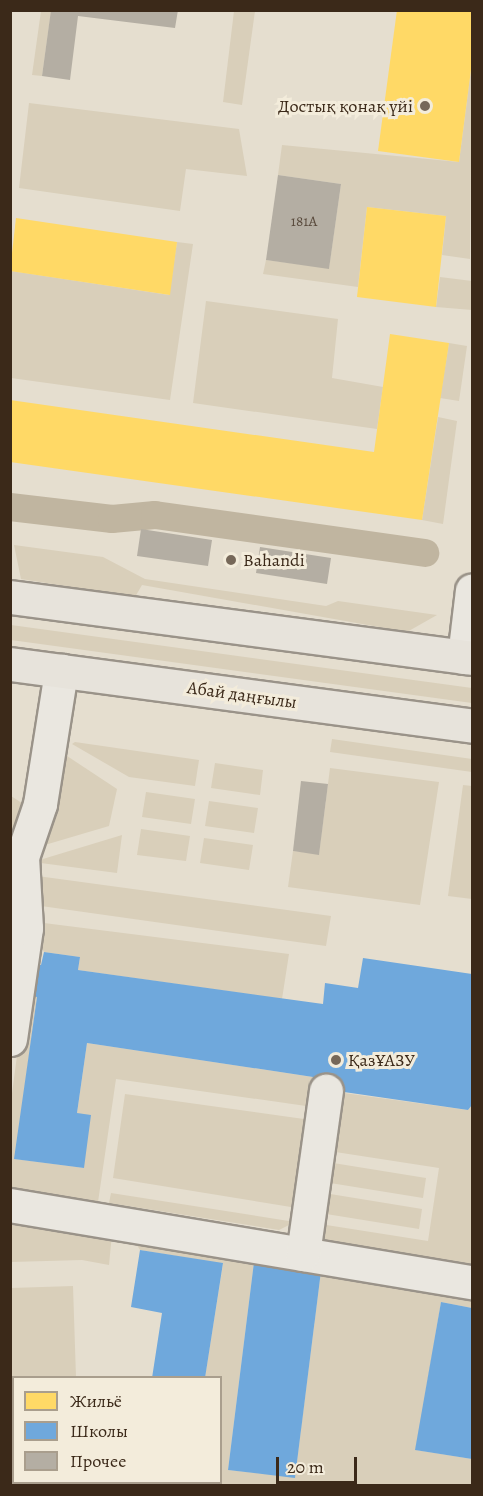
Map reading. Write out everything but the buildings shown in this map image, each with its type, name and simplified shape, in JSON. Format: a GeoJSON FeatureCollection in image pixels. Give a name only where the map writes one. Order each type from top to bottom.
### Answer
{"type":"FeatureCollection","features":[{"type":"Feature","properties":{"kind":"main road"},"geometry":{"type":"LineString","coordinates":[[10,597],[468,657]]}},
{"type":"Feature","properties":{"kind":"main road","name":"Абай даңғылы"},"geometry":{"type":"LineString","coordinates":[[10,664],[472,726]]}},
{"type":"Feature","properties":{"kind":"street"},"geometry":{"type":"LineString","coordinates":[[468,657],[472,590]]}},
{"type":"Feature","properties":{"kind":"street"},"geometry":{"type":"LineString","coordinates":[[10,1039],[26,928],[22,857],[40,804],[61,671]]}},
{"type":"Feature","properties":{"kind":"street"},"geometry":{"type":"LineString","coordinates":[[303,1254],[326,1091]]}},
{"type":"Feature","properties":{"kind":"street"},"geometry":{"type":"LineString","coordinates":[[10,1205],[472,1282]]}},
{"type":"Feature","properties":{"kind":"shaded area"},"geometry":{"type":"Polygon","coordinates":[[[41,11],[51,11],[42,76],[32,75],[41,11]]]}},
{"type":"Feature","properties":{"kind":"shaded area"},"geometry":{"type":"Polygon","coordinates":[[[234,11],[255,11],[242,105],[223,102],[234,11]]]}},
{"type":"Feature","properties":{"kind":"shaded area"},"geometry":{"type":"Polygon","coordinates":[[[472,62],[470,259],[442,255],[446,216],[367,207],[358,287],[263,274],[266,260],[329,268],[341,184],[278,175],[282,145],[459,162],[472,62]]]}},
{"type":"Feature","properties":{"kind":"shaded area"},"geometry":{"type":"Polygon","coordinates":[[[29,103],[239,129],[247,176],[186,169],[180,211],[19,188],[29,103]]]}},
{"type":"Feature","properties":{"kind":"shaded area"},"geometry":{"type":"Polygon","coordinates":[[[177,242],[193,244],[170,400],[11,378],[11,271],[169,295],[177,242]]]}},
{"type":"Feature","properties":{"kind":"shaded area"},"geometry":{"type":"Polygon","coordinates":[[[440,277],[472,281],[472,310],[436,307],[440,277]]]}},
{"type":"Feature","properties":{"kind":"shaded area"},"geometry":{"type":"Polygon","coordinates":[[[206,301],[338,319],[332,378],[383,387],[377,429],[193,403],[206,301]]]}},
{"type":"Feature","properties":{"kind":"shaded area"},"geometry":{"type":"Polygon","coordinates":[[[449,343],[467,346],[459,401],[440,398],[449,343]]]}},
{"type":"Feature","properties":{"kind":"shaded area"},"geometry":{"type":"Polygon","coordinates":[[[438,417],[457,421],[443,524],[422,520],[438,417]]]}},
{"type":"Feature","properties":{"kind":"shaded area"},"geometry":{"type":"Polygon","coordinates":[[[14,545],[103,557],[145,579],[326,606],[338,601],[437,615],[407,632],[142,585],[135,597],[21,579],[14,545]]]}},
{"type":"Feature","properties":{"kind":"shaded area"},"geometry":{"type":"Polygon","coordinates":[[[11,625],[472,688],[472,703],[11,640],[11,625]]]}},
{"type":"Feature","properties":{"kind":"shaded area"},"geometry":{"type":"Polygon","coordinates":[[[332,739],[472,759],[472,772],[330,752],[332,739]]]}},
{"type":"Feature","properties":{"kind":"shaded area"},"geometry":{"type":"Polygon","coordinates":[[[75,742],[199,760],[195,786],[129,777],[72,744],[75,742]]]}},
{"type":"Feature","properties":{"kind":"shaded area"},"geometry":{"type":"Polygon","coordinates":[[[58,750],[117,789],[109,826],[38,847],[58,750]]]}},
{"type":"Feature","properties":{"kind":"shaded area"},"geometry":{"type":"Polygon","coordinates":[[[215,763],[263,770],[260,795],[211,788],[215,763]]]}},
{"type":"Feature","properties":{"kind":"shaded area"},"geometry":{"type":"Polygon","coordinates":[[[330,768],[439,782],[420,905],[288,887],[293,851],[319,854],[330,768]]]}},
{"type":"Feature","properties":{"kind":"shaded area"},"geometry":{"type":"Polygon","coordinates":[[[463,785],[472,786],[472,899],[448,896],[463,785]]]}},
{"type":"Feature","properties":{"kind":"shaded area"},"geometry":{"type":"Polygon","coordinates":[[[146,792],[195,799],[191,824],[142,817],[146,792]]]}},
{"type":"Feature","properties":{"kind":"shaded area"},"geometry":{"type":"Polygon","coordinates":[[[11,796],[25,805],[11,844],[11,796]]]}},
{"type":"Feature","properties":{"kind":"shaded area"},"geometry":{"type":"Polygon","coordinates":[[[209,801],[258,808],[254,833],[205,826],[209,801]]]}},
{"type":"Feature","properties":{"kind":"shaded area"},"geometry":{"type":"Polygon","coordinates":[[[141,829],[190,836],[186,861],[137,855],[141,829]]]}},
{"type":"Feature","properties":{"kind":"shaded area"},"geometry":{"type":"Polygon","coordinates":[[[122,835],[117,873],[33,862],[122,835]]]}},
{"type":"Feature","properties":{"kind":"shaded area"},"geometry":{"type":"Polygon","coordinates":[[[204,838],[253,845],[249,870],[200,863],[204,838]]]}},
{"type":"Feature","properties":{"kind":"shaded area"},"geometry":{"type":"Polygon","coordinates":[[[30,875],[331,916],[326,946],[34,905],[30,875]]]}},
{"type":"Feature","properties":{"kind":"shaded area"},"geometry":{"type":"Polygon","coordinates":[[[28,921],[289,954],[282,999],[78,970],[80,957],[44,952],[28,921]]]}},
{"type":"Feature","properties":{"kind":"shaded area"},"geometry":{"type":"Polygon","coordinates":[[[25,995],[37,997],[15,1159],[84,1168],[77,1113],[87,1043],[313,1077],[318,1083],[313,1107],[116,1079],[98,1202],[11,1188],[11,1101],[25,995]]]}},
{"type":"Feature","properties":{"kind":"shaded area"},"geometry":{"type":"Polygon","coordinates":[[[338,1086],[344,1093],[468,1110],[472,1105],[472,1277],[335,1250],[323,1237],[320,1224],[428,1241],[439,1168],[329,1151],[338,1086]]]}},
{"type":"Feature","properties":{"kind":"shaded area"},"geometry":{"type":"Polygon","coordinates":[[[125,1094],[311,1120],[297,1208],[113,1178],[125,1094]]]}},
{"type":"Feature","properties":{"kind":"shaded area"},"geometry":{"type":"Polygon","coordinates":[[[327,1162],[426,1178],[423,1198],[324,1182],[327,1162]]]}},
{"type":"Feature","properties":{"kind":"shaded area"},"geometry":{"type":"Polygon","coordinates":[[[111,1193],[295,1222],[279,1230],[109,1203],[111,1193]]]}},
{"type":"Feature","properties":{"kind":"shaded area"},"geometry":{"type":"Polygon","coordinates":[[[324,1193],[422,1209],[419,1229],[320,1213],[324,1193]]]}},
{"type":"Feature","properties":{"kind":"shaded area"},"geometry":{"type":"Polygon","coordinates":[[[10,1218],[112,1234],[109,1265],[82,1260],[11,1262],[10,1218]]]}},
{"type":"Feature","properties":{"kind":"shaded area"},"geometry":{"type":"Polygon","coordinates":[[[135,1242],[254,1262],[228,1470],[295,1477],[321,1271],[472,1296],[472,1308],[441,1302],[416,1450],[472,1459],[472,1485],[156,1485],[222,1484],[222,1376],[205,1376],[223,1264],[140,1250],[135,1242]]]}},
{"type":"Feature","properties":{"kind":"shaded area"},"geometry":{"type":"Polygon","coordinates":[[[73,1286],[76,1376],[12,1376],[12,1484],[80,1485],[11,1485],[11,1288],[73,1286]]]}},
{"type":"Feature","properties":{"kind":"waterway"},"geometry":{"type":"LineString","coordinates":[[10,507],[112,519],[155,515],[425,553]]}},
{"type":"Feature","properties":{"kind":"place","name":"Достық қонақ үйі"},"geometry":{"type":"Point","coordinates":[425,106]}},
{"type":"Feature","properties":{"kind":"place","name":"Bahandi"},"geometry":{"type":"Point","coordinates":[231,560]}},
{"type":"Feature","properties":{"kind":"place","name":"ҚазҰАЗУ"},"geometry":{"type":"Point","coordinates":[336,1060]}}]}
